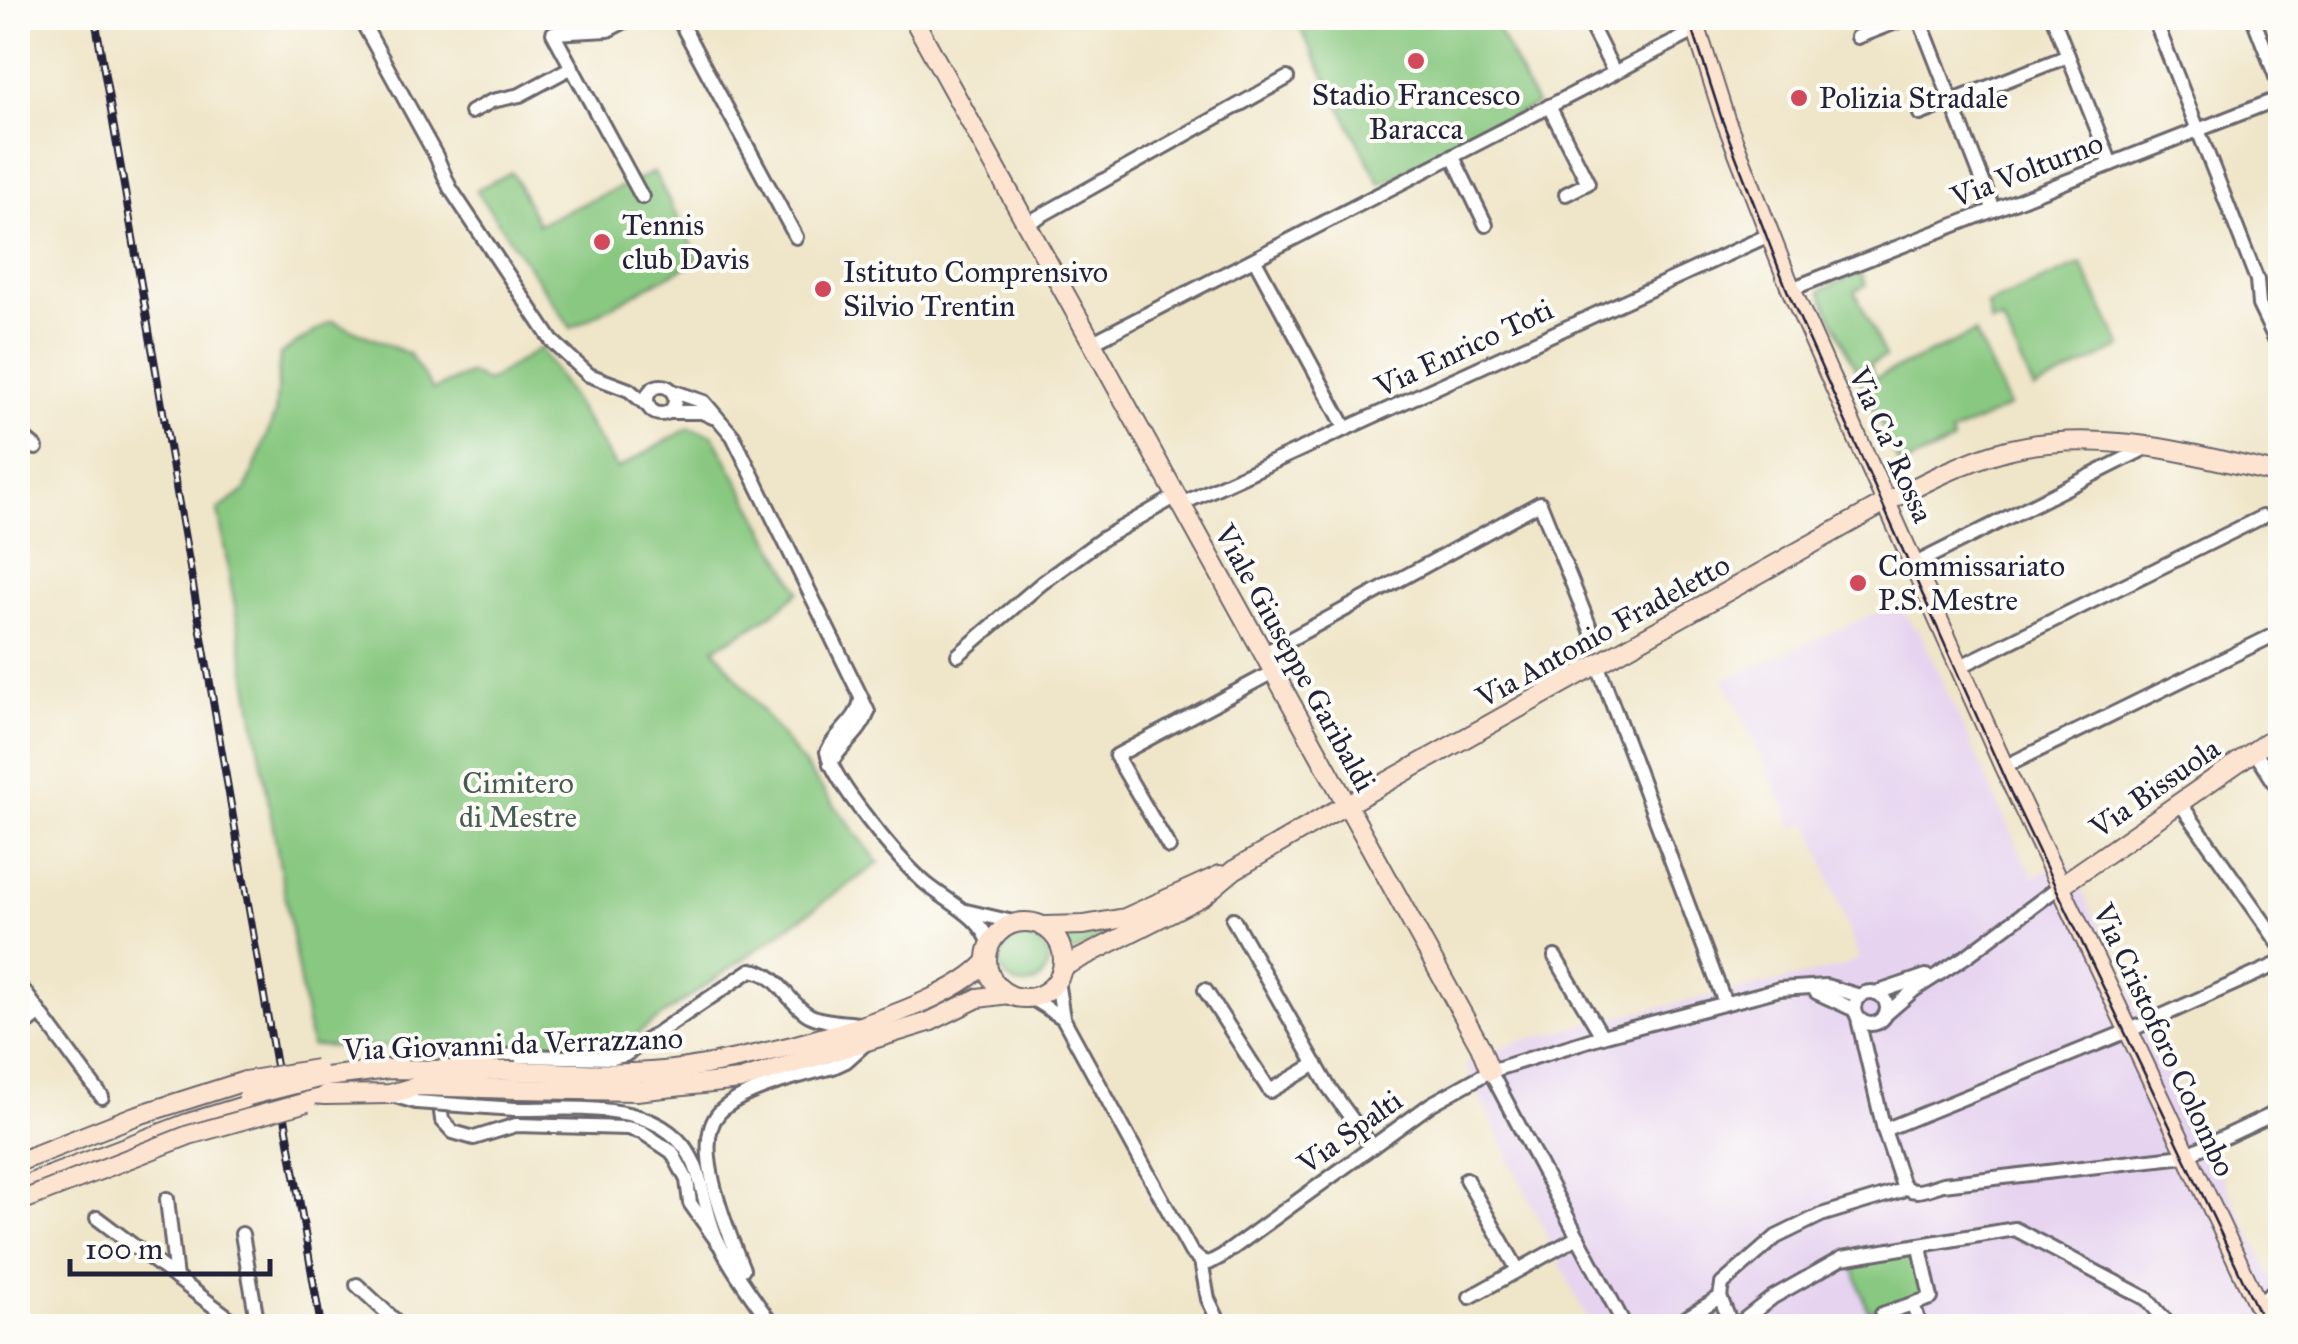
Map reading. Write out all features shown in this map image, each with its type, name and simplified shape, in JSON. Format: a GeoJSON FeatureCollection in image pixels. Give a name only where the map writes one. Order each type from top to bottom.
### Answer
{"type":"FeatureCollection","features":[{"type":"Feature","properties":{"kind":"main road","name":"Viale Giuseppe Garibaldi"},"geometry":{"type":"LineString","coordinates":[[912,18],[1490,1071]]}},
{"type":"Feature","properties":{"kind":"main road","name":"Via Ca' Rossa"},"geometry":{"type":"LineString","coordinates":[[1695,24],[1725,118],[1791,289],[2060,886]]}},
{"type":"Feature","properties":{"kind":"main road","name":"Via Antonio Fradeletto"},"geometry":{"type":"LineString","coordinates":[[1346,806],[1887,502],[1966,464],[2007,450],[2100,440],[2150,446],[2280,474]]}},
{"type":"Feature","properties":{"kind":"main road","name":"Via Bissuola"},"geometry":{"type":"LineString","coordinates":[[2060,886],[2280,733]]}},
{"type":"Feature","properties":{"kind":"main road"},"geometry":{"type":"LineString","coordinates":[[1234,870],[1203,896],[1060,974],[1050,989],[1031,998],[1008,994],[993,981],[988,953],[996,935],[1017,922],[1044,926],[1125,918],[1234,870],[1346,806]]}},
{"type":"Feature","properties":{"kind":"main road","name":"Via Cristoforo Colombo"},"geometry":{"type":"LineString","coordinates":[[2060,886],[2268,1326]]}},
{"type":"Feature","properties":{"kind":"main road"},"geometry":{"type":"LineString","coordinates":[[1044,926],[1060,944],[1060,974]]}},
{"type":"Feature","properties":{"kind":"main road","name":"Via Giovanni da Verrazzano"},"geometry":{"type":"LineString","coordinates":[[322,1086],[390,1094],[418,1086],[688,1068],[746,1056],[906,1010],[961,985],[988,953]]}},
{"type":"Feature","properties":{"kind":"main road","name":"Via Giovanni da Verrazzano"},"geometry":{"type":"LineString","coordinates":[[248,1094],[299,1093],[388,1069],[611,1092],[693,1088],[761,1075],[865,1044],[929,1022],[978,998],[1008,994]]}},
{"type":"Feature","properties":{"kind":"main road"},"geometry":{"type":"LineString","coordinates":[[18,1178],[162,1122],[317,1069],[388,1069]]}},
{"type":"Feature","properties":{"kind":"main road"},"geometry":{"type":"LineString","coordinates":[[18,1162],[152,1110],[322,1086]]}},
{"type":"Feature","properties":{"kind":"main road"},"geometry":{"type":"LineString","coordinates":[[18,1202],[322,1086]]}},
{"type":"Feature","properties":{"kind":"main road"},"geometry":{"type":"LineString","coordinates":[[18,1188],[188,1123],[248,1094]]}},
{"type":"Feature","properties":{"kind":"street"},"geometry":{"type":"LineString","coordinates":[[360,18],[450,188],[556,346],[589,375],[644,399],[656,414],[702,412],[728,428]]}},
{"type":"Feature","properties":{"kind":"street"},"geometry":{"type":"LineString","coordinates":[[631,18],[608,30],[553,33],[642,197]]}},
{"type":"Feature","properties":{"kind":"street"},"geometry":{"type":"LineString","coordinates":[[678,18],[796,237]]}},
{"type":"Feature","properties":{"kind":"street"},"geometry":{"type":"LineString","coordinates":[[1586,18],[1614,72]]}},
{"type":"Feature","properties":{"kind":"street"},"geometry":{"type":"LineString","coordinates":[[1858,36],[1906,18]]}},
{"type":"Feature","properties":{"kind":"street"},"geometry":{"type":"LineString","coordinates":[[1919,18],[1994,210]]}},
{"type":"Feature","properties":{"kind":"street"},"geometry":{"type":"LineString","coordinates":[[2053,18],[2110,164]]}},
{"type":"Feature","properties":{"kind":"street"},"geometry":{"type":"LineString","coordinates":[[2154,18],[2257,280],[2259,305],[2280,350]]}},
{"type":"Feature","properties":{"kind":"street"},"geometry":{"type":"LineString","coordinates":[[2253,18],[2280,87]]}},
{"type":"Feature","properties":{"kind":"street"},"geometry":{"type":"LineString","coordinates":[[1091,343],[1614,72],[1695,24]]}},
{"type":"Feature","properties":{"kind":"street"},"geometry":{"type":"LineString","coordinates":[[1920,114],[2068,56]]}},
{"type":"Feature","properties":{"kind":"street"},"geometry":{"type":"LineString","coordinates":[[471,112],[500,98],[520,95],[572,67]]}},
{"type":"Feature","properties":{"kind":"street"},"geometry":{"type":"LineString","coordinates":[[1026,224],[1287,78]]}},
{"type":"Feature","properties":{"kind":"street","name":"Via Volturno"},"geometry":{"type":"LineString","coordinates":[[1791,289],[2280,98]]}},
{"type":"Feature","properties":{"kind":"street"},"geometry":{"type":"LineString","coordinates":[[1549,106],[1588,183],[1566,194]]}},
{"type":"Feature","properties":{"kind":"street"},"geometry":{"type":"LineString","coordinates":[[1452,156],[1486,225]]}},
{"type":"Feature","properties":{"kind":"street","name":"Via Enrico Toti"},"geometry":{"type":"LineString","coordinates":[[958,655],[1042,582],[1102,539],[1177,501],[1346,429],[1769,236]]}},
{"type":"Feature","properties":{"kind":"street"},"geometry":{"type":"LineString","coordinates":[[1254,260],[1346,429]]}},
{"type":"Feature","properties":{"kind":"street"},"geometry":{"type":"LineString","coordinates":[[620,388],[647,391],[664,386],[704,402],[728,428],[868,712],[862,728],[839,749],[830,764],[843,787],[919,878],[984,929],[988,953]]}},
{"type":"Feature","properties":{"kind":"street"},"geometry":{"type":"LineString","coordinates":[[647,404],[648,393],[654,388]]}},
{"type":"Feature","properties":{"kind":"street"},"geometry":{"type":"LineString","coordinates":[[670,412],[675,404],[672,391]]}},
{"type":"Feature","properties":{"kind":"street"},"geometry":{"type":"LineString","coordinates":[[18,433],[36,448]]}},
{"type":"Feature","properties":{"kind":"street"},"geometry":{"type":"LineString","coordinates":[[1913,564],[2150,446]]}},
{"type":"Feature","properties":{"kind":"street"},"geometry":{"type":"LineString","coordinates":[[1263,654],[1540,503],[1595,640]]}},
{"type":"Feature","properties":{"kind":"street"},"geometry":{"type":"LineString","coordinates":[[1959,667],[2262,517]]}},
{"type":"Feature","properties":{"kind":"street"},"geometry":{"type":"LineString","coordinates":[[2004,766],[2280,632]]}},
{"type":"Feature","properties":{"kind":"street"},"geometry":{"type":"LineString","coordinates":[[1598,666],[1724,1003]]}},
{"type":"Feature","properties":{"kind":"street"},"geometry":{"type":"LineString","coordinates":[[1169,847],[1116,756],[1273,672]]}},
{"type":"Feature","properties":{"kind":"street"},"geometry":{"type":"LineString","coordinates":[[2255,752],[2280,791]]}},
{"type":"Feature","properties":{"kind":"street"},"geometry":{"type":"LineString","coordinates":[[2180,803],[2280,945]]}},
{"type":"Feature","properties":{"kind":"street"},"geometry":{"type":"LineString","coordinates":[[1903,1190],[1856,1015],[1860,996],[1938,972],[1968,955],[2060,886]]}},
{"type":"Feature","properties":{"kind":"street"},"geometry":{"type":"LineString","coordinates":[[964,911],[1017,922]]}},
{"type":"Feature","properties":{"kind":"street"},"geometry":{"type":"LineString","coordinates":[[1232,919],[1316,1064],[1372,1147]]}},
{"type":"Feature","properties":{"kind":"street"},"geometry":{"type":"LineString","coordinates":[[1556,956],[1602,1036]]}},
{"type":"Feature","properties":{"kind":"street"},"geometry":{"type":"LineString","coordinates":[[1884,1130],[2128,1031],[2280,963]]}},
{"type":"Feature","properties":{"kind":"street"},"geometry":{"type":"LineString","coordinates":[[773,1326],[690,1202],[681,1166],[659,1141],[627,1128],[516,1125],[474,1138],[462,1136],[442,1120],[443,1072],[448,1063],[468,1056],[625,1055],[751,970],[777,980],[811,1016],[860,1024]]}},
{"type":"Feature","properties":{"kind":"street"},"geometry":{"type":"LineString","coordinates":[[1800,987],[1834,998],[1867,1024],[1884,1018],[1938,972]]}},
{"type":"Feature","properties":{"kind":"street"},"geometry":{"type":"LineString","coordinates":[[1060,974],[1063,1018],[1192,1252],[1201,1261],[1208,1299],[1221,1326]]}},
{"type":"Feature","properties":{"kind":"street"},"geometry":{"type":"LineString","coordinates":[[18,983],[102,1097]]}},
{"type":"Feature","properties":{"kind":"street","name":"Via Spalti"},"geometry":{"type":"LineString","coordinates":[[1201,1261],[1222,1256],[1431,1104],[1490,1071],[1602,1036],[1800,987],[1826,986],[1860,996]]}},
{"type":"Feature","properties":{"kind":"street"},"geometry":{"type":"LineString","coordinates":[[1204,990],[1270,1091],[1316,1064]]}},
{"type":"Feature","properties":{"kind":"street"},"geometry":{"type":"LineString","coordinates":[[1871,1072],[1870,1046],[1884,1018],[1884,1000],[1876,993]]}},
{"type":"Feature","properties":{"kind":"street"},"geometry":{"type":"LineString","coordinates":[[1031,998],[1063,1018]]}},
{"type":"Feature","properties":{"kind":"street"},"geometry":{"type":"LineString","coordinates":[[18,1030],[38,1014]]}},
{"type":"Feature","properties":{"kind":"street"},"geometry":{"type":"LineString","coordinates":[[752,1295],[718,1203],[708,1151],[711,1125],[718,1114],[740,1098],[833,1067],[865,1044]]}},
{"type":"Feature","properties":{"kind":"street","name":"Viale Giuseppe Garibaldi"},"geometry":{"type":"LineString","coordinates":[[1490,1071],[1625,1326]]}},
{"type":"Feature","properties":{"kind":"street"},"geometry":{"type":"LineString","coordinates":[[390,1094],[416,1102],[626,1113],[662,1126],[676,1137],[696,1166],[719,1244]]}},
{"type":"Feature","properties":{"kind":"street"},"geometry":{"type":"LineString","coordinates":[[2168,1326],[2148,1298],[2014,1230],[1842,1258],[1773,1296],[1734,1326],[1720,1297],[1722,1284],[1776,1237],[1821,1215],[1903,1190],[1914,1192],[1943,1184],[2187,1155],[2280,1111]]}},
{"type":"Feature","properties":{"kind":"street"},"geometry":{"type":"LineString","coordinates":[[1466,1179],[1518,1270]]}},
{"type":"Feature","properties":{"kind":"street"},"geometry":{"type":"LineString","coordinates":[[167,1199],[176,1278]]}},
{"type":"Feature","properties":{"kind":"street"},"geometry":{"type":"LineString","coordinates":[[96,1218],[240,1326]]}},
{"type":"Feature","properties":{"kind":"street"},"geometry":{"type":"LineString","coordinates":[[242,1234],[258,1326]]}},
{"type":"Feature","properties":{"kind":"street"},"geometry":{"type":"LineString","coordinates":[[1470,1297],[1578,1237]]}},
{"type":"Feature","properties":{"kind":"street"},"geometry":{"type":"LineString","coordinates":[[1886,1326],[1882,1314],[1931,1298],[1922,1246]]}},
{"type":"Feature","properties":{"kind":"street"},"geometry":{"type":"LineString","coordinates":[[2258,1306],[2280,1284]]}},
{"type":"Feature","properties":{"kind":"street"},"geometry":{"type":"LineString","coordinates":[[357,1285],[401,1326]]}},
{"type":"Feature","properties":{"kind":"street"},"geometry":{"type":"LineString","coordinates":[[1673,1326],[1720,1297]]}},
{"type":"Feature","properties":{"kind":"street"},"geometry":{"type":"LineString","coordinates":[[1913,1304],[1920,1326]]}},
{"type":"Feature","properties":{"kind":"shaded area"},"geometry":{"type":"Polygon","coordinates":[[[1899,603],[1914,629],[1918,628],[2032,878],[2068,862],[2280,1294],[2280,1326],[1590,1326],[1465,1065],[1517,1042],[1839,968],[1859,959],[1810,823],[1794,828],[1725,679],[1899,603]]]}},
{"type":"Feature","properties":{"kind":"green space","name":"Stadio Francesco Baracca"},"geometry":{"type":"Polygon","coordinates":[[[1295,18],[1492,18],[1536,105],[1380,184],[1295,18]]]}},
{"type":"Feature","properties":{"kind":"green space","name":"Tennis club Davis"},"geometry":{"type":"Polygon","coordinates":[[[512,172],[538,224],[654,172],[700,259],[571,328],[476,190],[512,172]]]}},
{"type":"Feature","properties":{"kind":"green space"},"geometry":{"type":"Polygon","coordinates":[[[2081,264],[2122,347],[2034,390],[2002,320],[1991,324],[1987,305],[2081,264]]]}},
{"type":"Feature","properties":{"kind":"green space"},"geometry":{"type":"Polygon","coordinates":[[[1860,272],[1866,285],[1855,291],[1885,357],[1869,364],[1875,378],[1975,333],[2009,407],[1950,434],[1953,442],[1900,466],[1820,291],[1860,272]]]}},
{"type":"Feature","properties":{"kind":"green space","name":"Cimitero di Mestre"},"geometry":{"type":"Polygon","coordinates":[[[332,321],[409,354],[433,390],[470,373],[487,382],[540,348],[617,469],[689,428],[713,435],[799,591],[769,616],[714,648],[879,863],[614,1050],[311,1046],[218,510],[246,490],[275,414],[280,354],[332,321]]]}},
{"type":"Feature","properties":{"kind":"green space"},"geometry":{"type":"Polygon","coordinates":[[[1122,926],[1069,955],[1069,945],[1062,934],[1122,926]]]}},
{"type":"Feature","properties":{"kind":"green space"},"geometry":{"type":"Polygon","coordinates":[[[1024,937],[1041,944],[1048,961],[1041,978],[1024,985],[1007,978],[1000,961],[1007,944],[1024,937]]]}},
{"type":"Feature","properties":{"kind":"green space"},"geometry":{"type":"Polygon","coordinates":[[[1915,1250],[1926,1294],[1868,1311],[1851,1260],[1915,1250]]]}},
{"type":"Feature","properties":{"kind":"tram line"},"geometry":{"type":"LineString","coordinates":[[1689,18],[1722,120],[1787,290],[2014,800],[2265,1326]]}},
{"type":"Feature","properties":{"kind":"railway"},"geometry":{"type":"LineString","coordinates":[[95,18],[321,1326]]}},
{"type":"Feature","properties":{"kind":"place","name":"Stadio Francesco Baracca"},"geometry":{"type":"Point","coordinates":[1416,61]}},
{"type":"Feature","properties":{"kind":"place","name":"Polizia Stradale"},"geometry":{"type":"Point","coordinates":[1799,98]}},
{"type":"Feature","properties":{"kind":"place","name":"Tennis club Davis"},"geometry":{"type":"Point","coordinates":[602,242]}},
{"type":"Feature","properties":{"kind":"place","name":"Istituto Comprensivo Silvio Trentin"},"geometry":{"type":"Point","coordinates":[823,289]}},
{"type":"Feature","properties":{"kind":"place","name":"Commissariato P.S. Mestre"},"geometry":{"type":"Point","coordinates":[1858,583]}}]}
